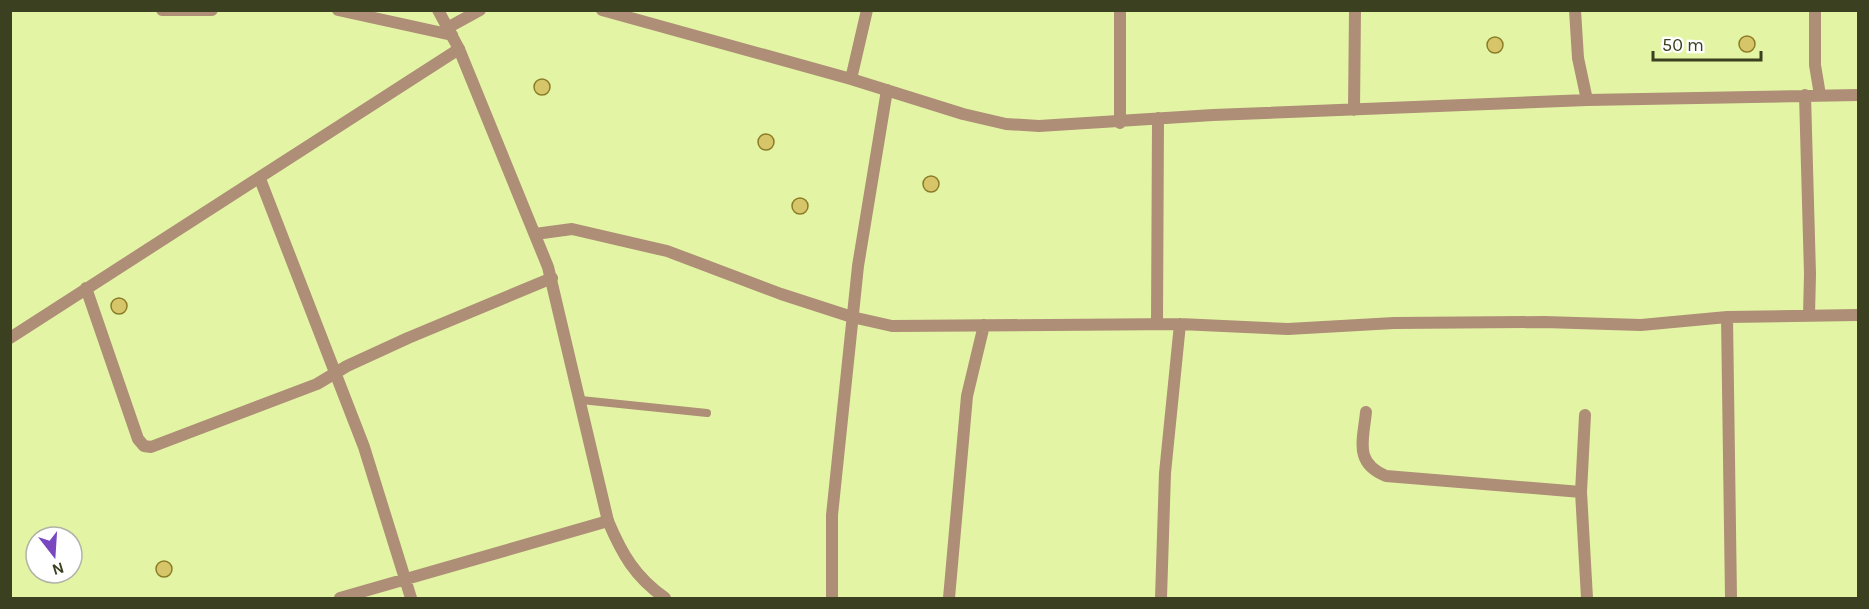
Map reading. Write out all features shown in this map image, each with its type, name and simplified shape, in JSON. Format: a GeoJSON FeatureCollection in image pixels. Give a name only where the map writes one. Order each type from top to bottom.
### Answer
{"type":"FeatureCollection","features":[{"type":"Feature","properties":{"kind":"street"},"geometry":{"type":"LineString","coordinates":[[162,10],[212,10]]}},
{"type":"Feature","properties":{"kind":"street"},"geometry":{"type":"LineString","coordinates":[[338,10],[450,31],[480,10]]}},
{"type":"Feature","properties":{"kind":"street"},"geometry":{"type":"LineString","coordinates":[[438,10],[459,49],[552,278],[608,520],[621,553],[639,576],[665,598]]}},
{"type":"Feature","properties":{"kind":"street"},"geometry":{"type":"LineString","coordinates":[[602,10],[1006,124],[1039,126],[1120,123],[1158,118],[1587,100],[1858,95]]}},
{"type":"Feature","properties":{"kind":"street"},"geometry":{"type":"LineString","coordinates":[[851,79],[867,10]]}},
{"type":"Feature","properties":{"kind":"street"},"geometry":{"type":"LineString","coordinates":[[1120,10],[1120,123]]}},
{"type":"Feature","properties":{"kind":"street"},"geometry":{"type":"LineString","coordinates":[[1354,110],[1355,10]]}},
{"type":"Feature","properties":{"kind":"street"},"geometry":{"type":"LineString","coordinates":[[1575,10],[1578,58],[1587,100]]}},
{"type":"Feature","properties":{"kind":"street"},"geometry":{"type":"LineString","coordinates":[[1815,10],[1815,65],[1820,95]]}},
{"type":"Feature","properties":{"kind":"street"},"geometry":{"type":"LineString","coordinates":[[10,338],[459,49]]}},
{"type":"Feature","properties":{"kind":"street"},"geometry":{"type":"LineString","coordinates":[[832,598],[832,515],[852,317],[861,237],[887,90]]}},
{"type":"Feature","properties":{"kind":"street"},"geometry":{"type":"LineString","coordinates":[[1805,95],[1809,315]]}},
{"type":"Feature","properties":{"kind":"street"},"geometry":{"type":"LineString","coordinates":[[1158,118],[1158,324]]}},
{"type":"Feature","properties":{"kind":"street"},"geometry":{"type":"LineString","coordinates":[[260,179],[364,447],[411,598]]}},
{"type":"Feature","properties":{"kind":"street"},"geometry":{"type":"LineString","coordinates":[[535,234],[572,229],[667,251],[781,294],[852,317],[892,326],[1180,324],[1288,329],[1406,323],[1544,322],[1641,325],[1727,317],[1858,315]]}},
{"type":"Feature","properties":{"kind":"street"},"geometry":{"type":"LineString","coordinates":[[86,288],[138,439],[144,446],[159,446],[317,384],[408,338],[552,278]]}},
{"type":"Feature","properties":{"kind":"street"},"geometry":{"type":"LineString","coordinates":[[1727,317],[1731,598]]}},
{"type":"Feature","properties":{"kind":"street"},"geometry":{"type":"LineString","coordinates":[[1161,598],[1165,473],[1180,324]]}},
{"type":"Feature","properties":{"kind":"street"},"geometry":{"type":"LineString","coordinates":[[949,598],[967,396],[984,325]]}},
{"type":"Feature","properties":{"kind":"street"},"geometry":{"type":"LineString","coordinates":[[1366,412],[1363,456],[1372,470],[1386,476],[1581,492]]}},
{"type":"Feature","properties":{"kind":"street"},"geometry":{"type":"LineString","coordinates":[[1586,415],[1581,492],[1587,598]]}},
{"type":"Feature","properties":{"kind":"street"},"geometry":{"type":"LineString","coordinates":[[340,598],[608,520]]}},
{"type":"Feature","properties":{"kind":"lane"},"geometry":{"type":"LineString","coordinates":[[581,400],[707,413]]}},
{"type":"Feature","properties":{"kind":"building"},"geometry":{"type":"Polygon","coordinates":[[[1744,36],[1750,36],[1755,44],[1753,50],[1744,52],[1739,47],[1739,41],[1744,36]]]}},
{"type":"Feature","properties":{"kind":"building"},"geometry":{"type":"Polygon","coordinates":[[[1492,37],[1498,37],[1503,45],[1501,51],[1492,53],[1487,48],[1487,42],[1492,37]]]}},
{"type":"Feature","properties":{"kind":"building"},"geometry":{"type":"Polygon","coordinates":[[[539,79],[545,79],[550,87],[548,93],[539,95],[534,90],[534,84],[539,79]]]}},
{"type":"Feature","properties":{"kind":"building"},"geometry":{"type":"Polygon","coordinates":[[[763,134],[769,134],[774,142],[772,148],[763,150],[758,145],[758,139],[763,134]]]}},
{"type":"Feature","properties":{"kind":"building"},"geometry":{"type":"Polygon","coordinates":[[[928,176],[934,176],[939,184],[937,190],[928,192],[923,187],[923,181],[928,176]]]}},
{"type":"Feature","properties":{"kind":"building"},"geometry":{"type":"Polygon","coordinates":[[[797,198],[803,198],[808,206],[806,212],[797,214],[792,209],[792,203],[797,198]]]}},
{"type":"Feature","properties":{"kind":"building"},"geometry":{"type":"Polygon","coordinates":[[[116,298],[122,298],[127,306],[125,312],[116,314],[111,309],[111,303],[116,298]]]}},
{"type":"Feature","properties":{"kind":"building"},"geometry":{"type":"Polygon","coordinates":[[[161,561],[167,561],[172,569],[170,575],[161,577],[156,572],[156,566],[161,561]]]}}]}
